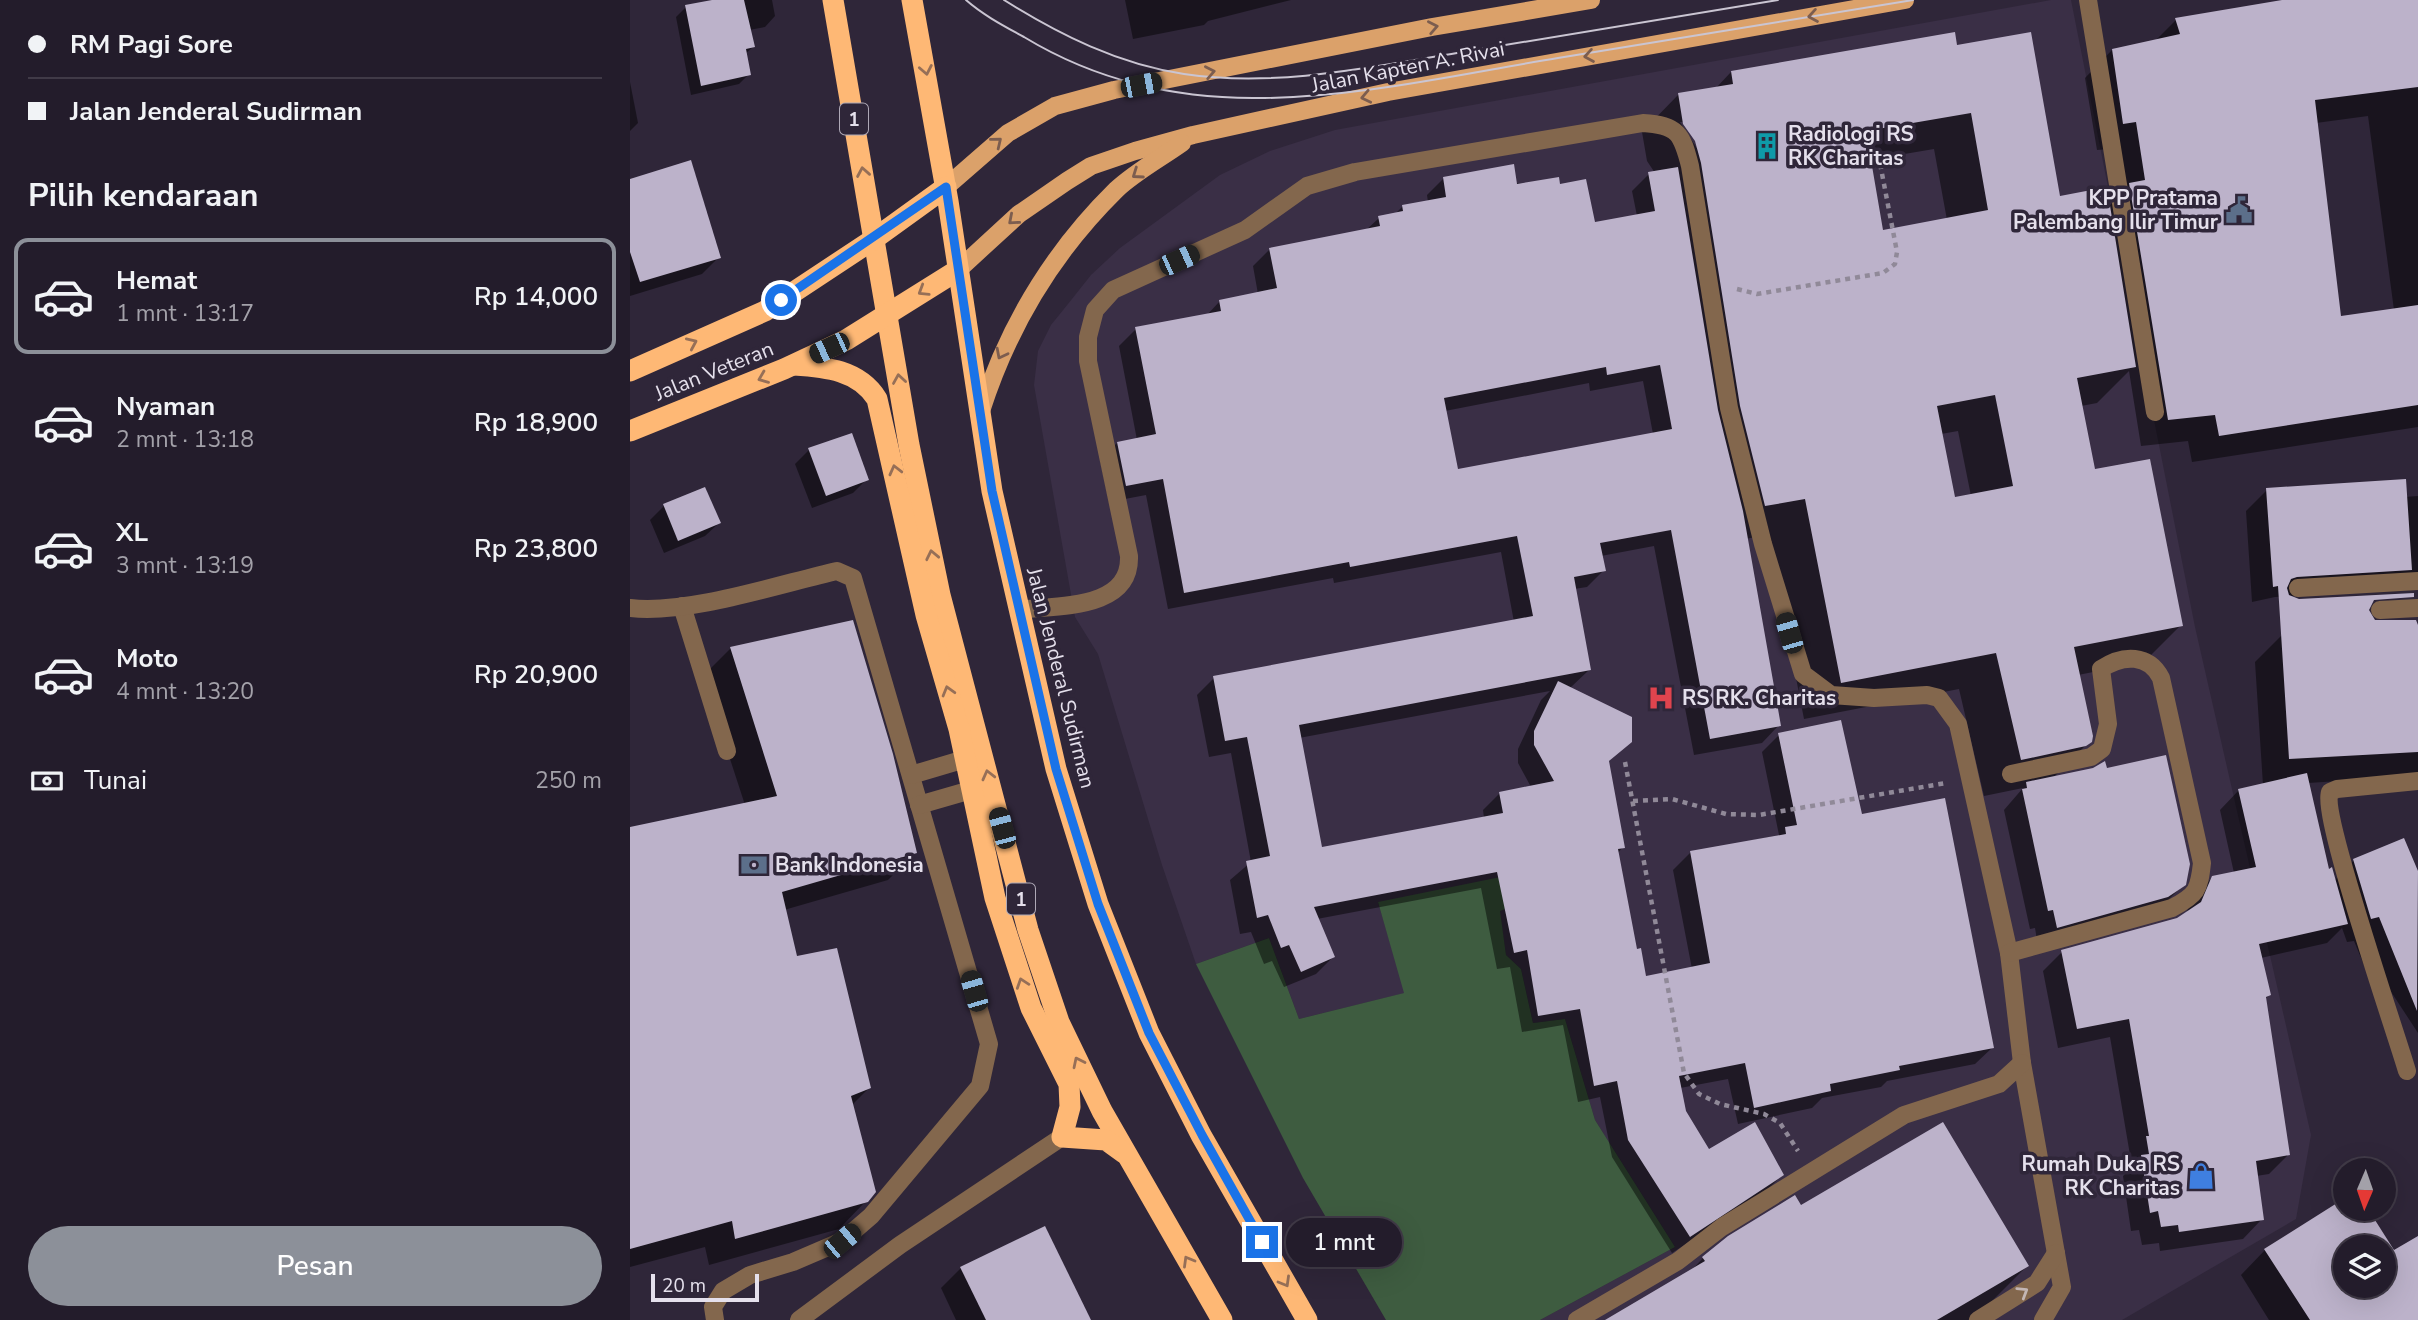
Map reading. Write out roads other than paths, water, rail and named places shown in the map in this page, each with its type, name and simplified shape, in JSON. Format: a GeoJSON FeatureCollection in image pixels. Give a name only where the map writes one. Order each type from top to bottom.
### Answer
{"type":"FeatureCollection","features":[{"type":"Feature","properties":{"kind":"highway","name":"1"},"geometry":{"type":"LineString","coordinates":[[833,0],[909,445],[940,594],[1028,930],[1059,1022],[1102,1111],[1222,1320]]}},
{"type":"Feature","properties":{"kind":"highway","name":"Jalan Jenderal Sudirman"},"geometry":{"type":"LineString","coordinates":[[912,0],[946,187],[992,491],[1018,610],[1068,806],[1098,904],[1149,1033],[1202,1135],[1307,1320]]}},
{"type":"Feature","properties":{"kind":"highway","name":"Jalan Veteran"},"geometry":{"type":"LineString","coordinates":[[630,371],[765,311],[874,239],[946,187]]}},
{"type":"Feature","properties":{"kind":"highway","name":"Jalan Veteran"},"geometry":{"type":"LineString","coordinates":[[630,431],[794,365],[846,340],[958,270]]}},
{"type":"Feature","properties":{"kind":"highway"},"geometry":{"type":"LineString","coordinates":[[794,365],[853,375],[869,387],[877,399],[923,602],[965,758],[1008,942],[1031,1008],[1069,1084],[1070,1107],[1062,1137],[1106,1140],[1129,1157]]}},
{"type":"Feature","properties":{"kind":"main road","name":"Jalan Kapten A. Rivai"},"geometry":{"type":"LineString","coordinates":[[946,187],[1008,133],[1055,106],[1114,90],[1432,27],[1591,0]]}},
{"type":"Feature","properties":{"kind":"main road","name":"Jalan Kapten A. Rivai"},"geometry":{"type":"LineString","coordinates":[[958,270],[1019,214],[1091,166],[1193,135],[1388,92],[1905,0]]}},
{"type":"Feature","properties":{"kind":"main road"},"geometry":{"type":"LineString","coordinates":[[980,415],[996,365],[1018,321],[1063,249],[1118,188],[1193,135]]}},
{"type":"Feature","properties":{"kind":"street"},"geometry":{"type":"LineString","coordinates":[[2088,0],[2155,412]]}},
{"type":"Feature","properties":{"kind":"street"},"geometry":{"type":"LineString","coordinates":[[1018,610],[1097,600],[1123,584],[1130,572],[1088,349],[1095,310],[1113,290],[1245,230],[1307,186],[1355,172],[1643,123],[1664,124],[1677,132],[1685,144],[1729,408],[1763,544],[1803,674],[1831,695],[1874,698],[1927,695],[1939,698],[1958,724],[2009,953],[2022,1062],[2062,1287],[2043,1320]]}},
{"type":"Feature","properties":{"kind":"street"},"geometry":{"type":"LineString","coordinates":[[630,608],[650,610],[682,606],[837,571],[847,573],[853,578],[989,1044],[980,1086],[871,1216],[842,1241],[793,1262],[750,1275],[723,1291],[713,1307],[715,1320]]}},
{"type":"Feature","properties":{"kind":"street"},"geometry":{"type":"LineString","coordinates":[[2298,588],[2418,582]]}},
{"type":"Feature","properties":{"kind":"street"},"geometry":{"type":"LineString","coordinates":[[682,606],[727,751]]}},
{"type":"Feature","properties":{"kind":"street"},"geometry":{"type":"LineString","coordinates":[[2380,610],[2418,608]]}},
{"type":"Feature","properties":{"kind":"street"},"geometry":{"type":"LineString","coordinates":[[2009,953],[2172,908],[2193,898],[2200,883],[2202,863],[2161,678],[2154,665],[2143,659],[2109,664],[2101,669],[2108,724],[2102,749],[2091,757],[2011,774]]}},
{"type":"Feature","properties":{"kind":"street"},"geometry":{"type":"LineString","coordinates":[[911,775],[965,758]]}},
{"type":"Feature","properties":{"kind":"street"},"geometry":{"type":"LineString","coordinates":[[2407,1071],[2337,846],[2326,800],[2330,792],[2337,789],[2418,781]]}},
{"type":"Feature","properties":{"kind":"street"},"geometry":{"type":"LineString","coordinates":[[919,805],[971,790]]}},
{"type":"Feature","properties":{"kind":"street"},"geometry":{"type":"LineString","coordinates":[[1577,1320],[1678,1261],[1722,1227],[1904,1115],[1999,1084],[2022,1062]]}},
{"type":"Feature","properties":{"kind":"street"},"geometry":{"type":"LineString","coordinates":[[799,1320],[900,1245],[1062,1137]]}},
{"type":"Feature","properties":{"kind":"street"},"geometry":{"type":"LineString","coordinates":[[1978,1320],[2037,1283],[2056,1252]]}},
{"type":"Feature","properties":{"kind":"tram line"},"geometry":{"type":"LineString","coordinates":[[966,0],[1009,29],[1088,69],[1154,88],[1220,97],[1286,97],[1354,92],[1913,0]]}},
{"type":"Feature","properties":{"kind":"tram line"},"geometry":{"type":"LineString","coordinates":[[1004,0],[1046,25],[1113,55],[1160,69],[1220,78],[1291,77],[1363,69],[1778,0]]}},
{"type":"Feature","properties":{"kind":"place","name":"Radiologi RS RK Charitas"},"geometry":{"type":"Point","coordinates":[1767,146]}},
{"type":"Feature","properties":{"kind":"place","name":"KPP Pratama Palembang Ilir Timur"},"geometry":{"type":"Point","coordinates":[2239,210]}},
{"type":"Feature","properties":{"kind":"place","name":"RS RK. Charitas"},"geometry":{"type":"Point","coordinates":[1661,698]}},
{"type":"Feature","properties":{"kind":"place","name":"Bank Indonesia"},"geometry":{"type":"Point","coordinates":[754,865]}},
{"type":"Feature","properties":{"kind":"place","name":"Rumah Duka RS RK Charitas"},"geometry":{"type":"Point","coordinates":[2201,1176]}}]}
